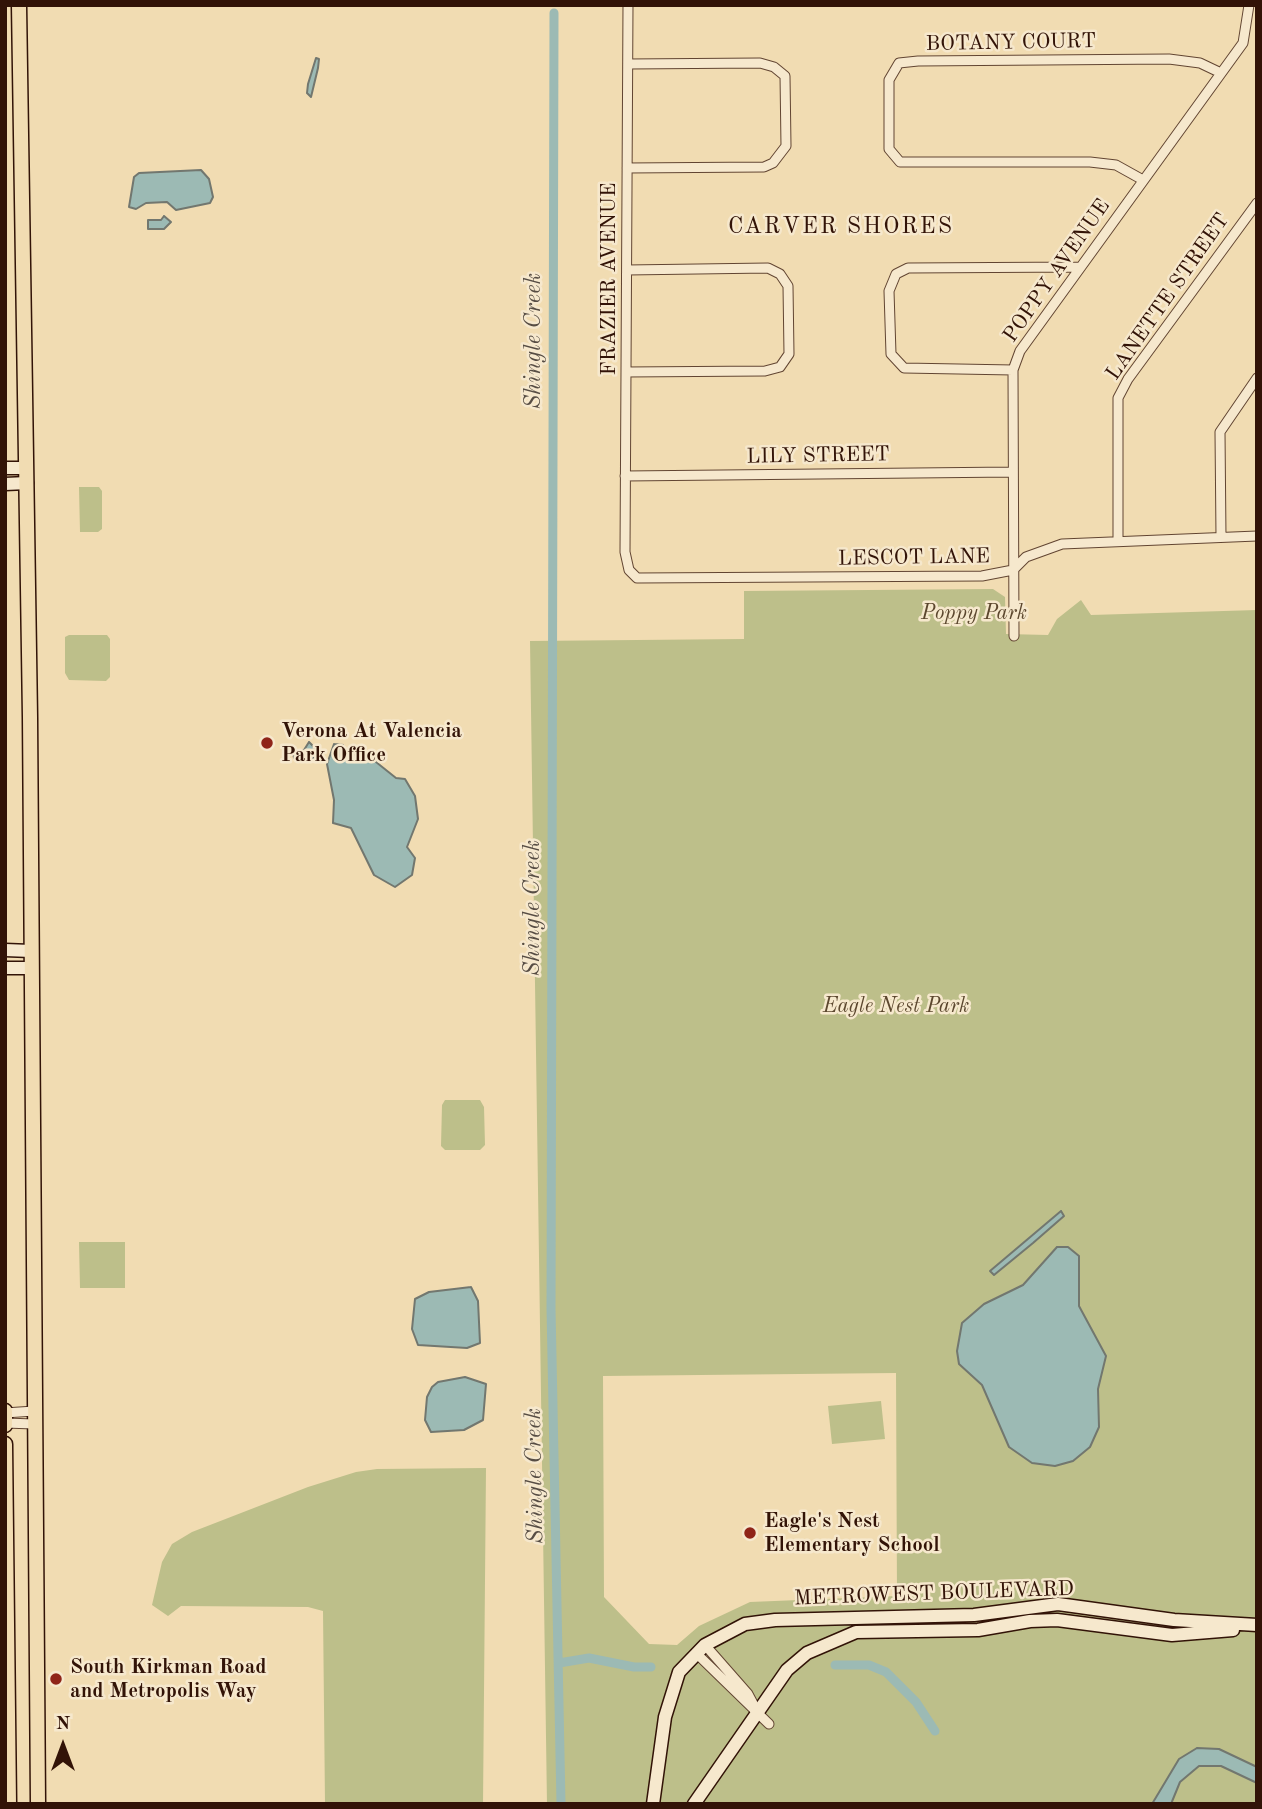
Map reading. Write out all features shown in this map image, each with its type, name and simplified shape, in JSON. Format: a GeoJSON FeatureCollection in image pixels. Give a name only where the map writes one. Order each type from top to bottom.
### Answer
{"type":"FeatureCollection","features":[{"type":"Feature","properties":{"kind":"main road"},"geometry":{"type":"LineString","coordinates":[[19,5],[27,484],[38,1804]]}},
{"type":"Feature","properties":{"kind":"main road"},"geometry":{"type":"LineString","coordinates":[[5,1412],[5,1424]]}},
{"type":"Feature","properties":{"kind":"main road"},"geometry":{"type":"LineString","coordinates":[[5,1444],[9,1804]]}},
{"type":"Feature","properties":{"kind":"street","name":"FRAZIER AVENUE"},"geometry":{"type":"LineString","coordinates":[[625,552],[628,5]]}},
{"type":"Feature","properties":{"kind":"street","name":"POPPY AVENUE"},"geometry":{"type":"LineString","coordinates":[[1014,636],[1013,370],[1020,351],[1243,43],[1249,5]]}},
{"type":"Feature","properties":{"kind":"street","name":"BOTANY COURT"},"geometry":{"type":"LineString","coordinates":[[1143,180],[1116,165],[1090,162],[900,162],[889,149],[888,80],[899,63],[918,61],[1169,59],[1200,63],[1221,73]]}},
{"type":"Feature","properties":{"kind":"street"},"geometry":{"type":"LineString","coordinates":[[627,168],[764,167],[774,163],[786,146],[785,76],[774,67],[760,63],[628,64]]}},
{"type":"Feature","properties":{"kind":"street","name":"LANETTE STREET"},"geometry":{"type":"LineString","coordinates":[[1118,541],[1118,398],[1128,379],[1257,202]]}},
{"type":"Feature","properties":{"kind":"street"},"geometry":{"type":"LineString","coordinates":[[1013,370],[904,368],[891,354],[889,291],[896,274],[908,268],[1079,267]]}},
{"type":"Feature","properties":{"kind":"street"},"geometry":{"type":"LineString","coordinates":[[626,372],[765,371],[780,367],[789,354],[788,286],[780,274],[768,268],[627,270]]}},
{"type":"Feature","properties":{"kind":"street"},"geometry":{"type":"LineString","coordinates":[[1221,537],[1220,432],[1257,377]]}},
{"type":"Feature","properties":{"kind":"street"},"geometry":{"type":"LineString","coordinates":[[5,468],[26,468]]}},
{"type":"Feature","properties":{"kind":"street","name":"LILY STREET"},"geometry":{"type":"LineString","coordinates":[[625,476],[1012,472]]}},
{"type":"Feature","properties":{"kind":"street"},"geometry":{"type":"LineString","coordinates":[[5,484],[27,484]]}},
{"type":"Feature","properties":{"kind":"street","name":"LESCOT LANE"},"geometry":{"type":"LineString","coordinates":[[625,552],[629,570],[637,578],[649,580],[982,576],[1013,570],[1026,557],[1062,544],[1257,536]]}},
{"type":"Feature","properties":{"kind":"street"},"geometry":{"type":"LineString","coordinates":[[5,950],[31,951]]}},
{"type":"Feature","properties":{"kind":"street"},"geometry":{"type":"LineString","coordinates":[[5,968],[31,968]]}},
{"type":"Feature","properties":{"kind":"street"},"geometry":{"type":"LineString","coordinates":[[5,1412],[34,1418]]}},
{"type":"Feature","properties":{"kind":"street"},"geometry":{"type":"LineString","coordinates":[[5,1424],[34,1418]]}},
{"type":"Feature","properties":{"kind":"street","name":"METROWEST BOULEVARD"},"geometry":{"type":"LineString","coordinates":[[653,1804],[672,1690],[679,1672],[701,1649],[745,1624],[869,1616],[974,1615],[1058,1604],[1146,1616],[1257,1626]]}},
{"type":"Feature","properties":{"kind":"street"},"geometry":{"type":"LineString","coordinates":[[869,1616],[870,1631]]}},
{"type":"Feature","properties":{"kind":"street"},"geometry":{"type":"LineString","coordinates":[[1142,1630],[1146,1616]]}},
{"type":"Feature","properties":{"kind":"street","name":"METROWEST BOULEVARD"},"geometry":{"type":"LineString","coordinates":[[694,1804],[756,1710],[787,1670],[807,1653],[844,1636],[870,1631],[978,1630],[1030,1621],[1057,1620],[1188,1635],[1257,1626]]}},
{"type":"Feature","properties":{"kind":"street"},"geometry":{"type":"LineString","coordinates":[[701,1649],[740,1699],[756,1710],[769,1724]]}},
{"type":"Feature","properties":{"kind":"green space"},"geometry":{"type":"Polygon","coordinates":[[[79,487],[99,487],[102,491],[102,529],[98,532],[80,532],[79,487]]]}},
{"type":"Feature","properties":{"kind":"green space","name":"Eagle Nest Park"},"geometry":{"type":"Polygon","coordinates":[[[993,589],[1005,597],[1006,634],[1048,635],[1057,619],[1081,600],[1091,615],[1257,610],[1257,1804],[547,1804],[530,641],[744,639],[744,591],[993,589]],[[896,1373],[603,1376],[604,1597],[649,1644],[677,1645],[699,1626],[750,1602],[897,1596],[896,1373]]]}},
{"type":"Feature","properties":{"kind":"green space"},"geometry":{"type":"Polygon","coordinates":[[[107,635],[110,639],[110,677],[106,681],[69,680],[65,673],[65,637],[107,635]]]}},
{"type":"Feature","properties":{"kind":"green space"},"geometry":{"type":"Polygon","coordinates":[[[445,1100],[480,1100],[484,1107],[485,1145],[480,1150],[445,1150],[441,1146],[442,1105],[445,1100]]]}},
{"type":"Feature","properties":{"kind":"green space"},"geometry":{"type":"Polygon","coordinates":[[[79,1242],[125,1242],[125,1288],[80,1288],[79,1242]]]}},
{"type":"Feature","properties":{"kind":"green space"},"geometry":{"type":"Polygon","coordinates":[[[881,1401],[885,1439],[832,1444],[828,1406],[881,1401]]]}},
{"type":"Feature","properties":{"kind":"green space"},"geometry":{"type":"Polygon","coordinates":[[[486,1468],[483,1804],[325,1804],[323,1611],[308,1607],[181,1606],[168,1616],[152,1605],[162,1562],[172,1544],[192,1532],[308,1487],[356,1472],[377,1469],[486,1468]]]}},
{"type":"Feature","properties":{"kind":"water"},"geometry":{"type":"Polygon","coordinates":[[[316,58],[319,59],[318,68],[311,97],[307,93],[308,84],[316,58]]]}},
{"type":"Feature","properties":{"kind":"water"},"geometry":{"type":"Polygon","coordinates":[[[201,170],[209,179],[213,197],[210,203],[176,210],[167,202],[146,203],[136,209],[129,207],[134,177],[139,173],[201,170]]]}},
{"type":"Feature","properties":{"kind":"water"},"geometry":{"type":"Polygon","coordinates":[[[164,216],[171,222],[164,229],[148,229],[148,220],[161,220],[164,216]]]}},
{"type":"Feature","properties":{"kind":"water"},"geometry":{"type":"Polygon","coordinates":[[[309,742],[316,749],[314,758],[311,759],[307,755],[301,761],[294,758],[293,752],[304,750],[309,742]]]}},
{"type":"Feature","properties":{"kind":"water"},"geometry":{"type":"Polygon","coordinates":[[[334,744],[343,745],[345,753],[371,758],[396,778],[405,779],[415,796],[418,819],[407,847],[415,858],[412,875],[395,887],[374,875],[351,828],[333,823],[334,800],[327,764],[334,744]]]}},
{"type":"Feature","properties":{"kind":"water"},"geometry":{"type":"Polygon","coordinates":[[[1061,1211],[1064,1216],[1033,1243],[994,1275],[990,1271],[1061,1211]]]}},
{"type":"Feature","properties":{"kind":"water"},"geometry":{"type":"Polygon","coordinates":[[[1057,1247],[1068,1247],[1079,1256],[1079,1306],[1106,1356],[1098,1389],[1099,1427],[1090,1447],[1073,1461],[1055,1466],[1032,1463],[1009,1447],[982,1385],[959,1364],[957,1351],[962,1323],[984,1304],[1023,1285],[1057,1247]]]}},
{"type":"Feature","properties":{"kind":"water"},"geometry":{"type":"Polygon","coordinates":[[[471,1287],[478,1301],[480,1343],[467,1348],[418,1345],[412,1329],[415,1299],[429,1292],[471,1287]]]}},
{"type":"Feature","properties":{"kind":"water"},"geometry":{"type":"Polygon","coordinates":[[[465,1377],[486,1384],[483,1420],[464,1430],[431,1432],[425,1420],[427,1397],[432,1387],[438,1382],[465,1377]]]}},
{"type":"Feature","properties":{"kind":"water"},"geometry":{"type":"Polygon","coordinates":[[[1197,1748],[1219,1749],[1257,1767],[1257,1783],[1221,1766],[1199,1766],[1180,1782],[1171,1804],[1152,1804],[1179,1759],[1197,1748]]]}},
{"type":"Feature","properties":{"kind":"waterway","name":"Shingle Creek"},"geometry":{"type":"LineString","coordinates":[[554,13],[551,1308],[561,1804]]}},
{"type":"Feature","properties":{"kind":"waterway"},"geometry":{"type":"LineString","coordinates":[[559,1663],[589,1658],[634,1667],[651,1667]]}},
{"type":"Feature","properties":{"kind":"waterway"},"geometry":{"type":"LineString","coordinates":[[835,1665],[869,1665],[886,1672],[916,1702],[935,1731]]}},
{"type":"Feature","properties":{"kind":"place","name":"Verona At Valencia Park Office"},"geometry":{"type":"Point","coordinates":[267,743]}},
{"type":"Feature","properties":{"kind":"place","name":"Eagle's Nest Elementary School"},"geometry":{"type":"Point","coordinates":[750,1533]}},
{"type":"Feature","properties":{"kind":"place","name":"South Kirkman Road and Metropolis Way"},"geometry":{"type":"Point","coordinates":[56,1679]}},
{"type":"Feature","properties":{"kind":"district","name":"CARVER SHORES"},"geometry":{"type":"Point","coordinates":[841,227]}},
{"type":"Feature","properties":{"kind":"park label","name":"Poppy Park"},"geometry":{"type":"Point","coordinates":[974,613]}}]}
